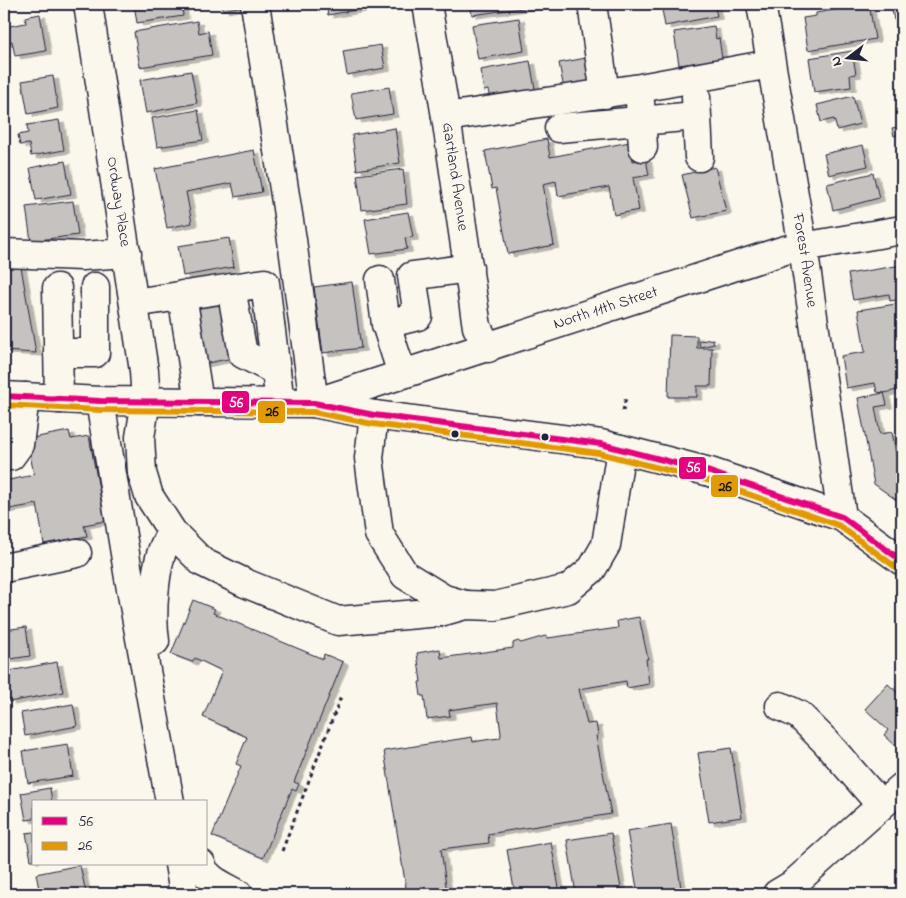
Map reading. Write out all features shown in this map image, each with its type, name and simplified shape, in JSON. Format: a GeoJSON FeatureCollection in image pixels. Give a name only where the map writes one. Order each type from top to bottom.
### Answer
{"type":"FeatureCollection","features":[{"type":"Feature","properties":{"kind":"street","name":"Ordway Place"},"geometry":{"type":"LineString","coordinates":[[88,4],[127,253],[146,401],[140,437],[142,473],[150,496],[173,533],[202,562],[245,583],[338,621],[440,612],[465,606]]}},
{"type":"Feature","properties":{"kind":"street"},"geometry":{"type":"LineString","coordinates":[[255,4],[292,240],[314,403]]}},
{"type":"Feature","properties":{"kind":"street","name":"Gartland Avenue"},"geometry":{"type":"LineString","coordinates":[[427,4],[477,327],[488,348]]}},
{"type":"Feature","properties":{"kind":"street"},"geometry":{"type":"LineString","coordinates":[[592,4],[605,94]]}},
{"type":"Feature","properties":{"kind":"street","name":"Forest Avenue"},"geometry":{"type":"LineString","coordinates":[[761,4],[802,247],[842,517]]}},
{"type":"Feature","properties":{"kind":"street"},"geometry":{"type":"LineString","coordinates":[[446,118],[605,94],[770,64]]}},
{"type":"Feature","properties":{"kind":"street"},"geometry":{"type":"LineString","coordinates":[[695,78],[699,157]]}},
{"type":"Feature","properties":{"kind":"street"},"geometry":{"type":"LineString","coordinates":[[640,88],[642,134]]}},
{"type":"Feature","properties":{"kind":"street"},"geometry":{"type":"LineString","coordinates":[[559,128],[642,134],[696,116]]}},
{"type":"Feature","properties":{"kind":"street","name":"North 11th Street"},"geometry":{"type":"LineString","coordinates":[[314,403],[785,250],[902,230]]}},
{"type":"Feature","properties":{"kind":"street"},"geometry":{"type":"LineString","coordinates":[[4,253],[82,256],[127,253]]}},
{"type":"Feature","properties":{"kind":"street"},"geometry":{"type":"LineString","coordinates":[[386,324],[418,316],[412,276],[468,268]]}},
{"type":"Feature","properties":{"kind":"street"},"geometry":{"type":"LineString","coordinates":[[380,280],[386,324],[402,374]]}},
{"type":"Feature","properties":{"kind":"street"},"geometry":{"type":"LineString","coordinates":[[58,399],[58,353],[46,288],[95,287],[133,295],[182,295],[265,282],[280,402]]}},
{"type":"Feature","properties":{"kind":"street"},"geometry":{"type":"LineString","coordinates":[[58,353],[95,353],[95,287]]}},
{"type":"Feature","properties":{"kind":"street"},"geometry":{"type":"LineString","coordinates":[[182,295],[199,402]]}},
{"type":"Feature","properties":{"kind":"street"},"geometry":{"type":"LineString","coordinates":[[4,456],[11,456],[20,445],[14,397],[100,401],[314,403],[374,415],[601,444],[710,472],[842,517],[902,560]]}},
{"type":"Feature","properties":{"kind":"street"},"geometry":{"type":"LineString","coordinates":[[100,401],[129,578],[170,800]]}},
{"type":"Feature","properties":{"kind":"street"},"geometry":{"type":"LineString","coordinates":[[374,415],[369,458],[379,534],[405,575],[444,599],[465,606],[495,606],[568,589],[592,568],[606,545],[621,449]]}},
{"type":"Feature","properties":{"kind":"street"},"geometry":{"type":"LineString","coordinates":[[173,533],[166,542],[159,565],[153,603],[154,630],[164,694],[186,800]]}},
{"type":"Feature","properties":{"kind":"street"},"geometry":{"type":"LineString","coordinates":[[4,568],[77,553]]}},
{"type":"Feature","properties":{"kind":"street"},"geometry":{"type":"LineString","coordinates":[[780,706],[799,715],[826,742],[882,805]]}},
{"type":"Feature","properties":{"kind":"street"},"geometry":{"type":"LineString","coordinates":[[777,894],[792,885],[902,787]]}},
{"type":"Feature","properties":{"kind":"street"},"geometry":{"type":"LineString","coordinates":[[179,866],[184,894]]}},
{"type":"Feature","properties":{"kind":"street"},"geometry":{"type":"LineString","coordinates":[[202,866],[203,871],[213,880],[238,894]]}},
{"type":"Feature","properties":{"kind":"path"},"geometry":{"type":"LineString","coordinates":[[623,411],[626,397]]}},
{"type":"Feature","properties":{"kind":"path"},"geometry":{"type":"LineString","coordinates":[[282,851],[342,694]]}},
{"type":"Feature","properties":{"kind":"building"},"geometry":{"type":"Polygon","coordinates":[[[134,4],[182,4],[183,16],[137,23],[134,4]]]}},
{"type":"Feature","properties":{"kind":"building"},"geometry":{"type":"Polygon","coordinates":[[[222,4],[247,4],[248,5],[223,10],[222,4]]]}},
{"type":"Feature","properties":{"kind":"building"},"geometry":{"type":"Polygon","coordinates":[[[326,4],[377,4],[377,6],[328,15],[326,4]]]}},
{"type":"Feature","properties":{"kind":"building"},"geometry":{"type":"Polygon","coordinates":[[[470,4],[536,4],[536,6],[472,15],[470,4]]]}},
{"type":"Feature","properties":{"kind":"building"},"geometry":{"type":"Polygon","coordinates":[[[661,4],[714,4],[717,16],[665,26],[661,4]]]}},
{"type":"Feature","properties":{"kind":"building"},"geometry":{"type":"Polygon","coordinates":[[[869,4],[875,39],[808,50],[803,18],[816,16],[816,13],[869,4]]]}},
{"type":"Feature","properties":{"kind":"building"},"geometry":{"type":"Polygon","coordinates":[[[891,4],[902,4],[902,19],[894,20],[891,4]]]}},
{"type":"Feature","properties":{"kind":"building"},"geometry":{"type":"Polygon","coordinates":[[[40,14],[46,51],[15,56],[12,41],[4,43],[4,27],[26,23],[25,17],[40,14]]]}},
{"type":"Feature","properties":{"kind":"building"},"geometry":{"type":"Polygon","coordinates":[[[519,18],[524,51],[478,59],[472,25],[519,18]]]}},
{"type":"Feature","properties":{"kind":"building"},"geometry":{"type":"Polygon","coordinates":[[[197,21],[199,33],[208,31],[212,55],[140,67],[134,32],[197,21]]]}},
{"type":"Feature","properties":{"kind":"building"},"geometry":{"type":"Polygon","coordinates":[[[714,26],[716,39],[719,38],[722,59],[679,65],[674,32],[714,26]]]}},
{"type":"Feature","properties":{"kind":"building"},"geometry":{"type":"Polygon","coordinates":[[[381,45],[385,68],[347,75],[343,51],[381,45]]]}},
{"type":"Feature","properties":{"kind":"building"},"geometry":{"type":"Polygon","coordinates":[[[852,51],[856,74],[850,75],[851,87],[814,92],[809,58],[852,51]]]}},
{"type":"Feature","properties":{"kind":"building"},"geometry":{"type":"Polygon","coordinates":[[[586,58],[591,84],[564,89],[559,63],[586,58]]]}},
{"type":"Feature","properties":{"kind":"building"},"geometry":{"type":"Polygon","coordinates":[[[530,61],[536,94],[491,103],[488,90],[484,91],[480,70],[530,61]]]}},
{"type":"Feature","properties":{"kind":"building"},"geometry":{"type":"Polygon","coordinates":[[[191,71],[197,103],[146,113],[140,80],[191,71]]]}},
{"type":"Feature","properties":{"kind":"building"},"geometry":{"type":"Polygon","coordinates":[[[53,76],[58,108],[28,114],[22,81],[53,76]]]}},
{"type":"Feature","properties":{"kind":"building"},"geometry":{"type":"Polygon","coordinates":[[[389,87],[393,114],[356,120],[351,93],[389,87]]]}},
{"type":"Feature","properties":{"kind":"building"},"geometry":{"type":"Polygon","coordinates":[[[853,96],[860,124],[837,130],[834,119],[821,122],[817,105],[853,96]]]}},
{"type":"Feature","properties":{"kind":"building"},"geometry":{"type":"Polygon","coordinates":[[[198,110],[203,140],[157,147],[152,118],[198,110]]]}},
{"type":"Feature","properties":{"kind":"building"},"geometry":{"type":"Polygon","coordinates":[[[59,120],[64,150],[31,156],[29,144],[20,145],[18,135],[28,133],[27,125],[59,120]]]}},
{"type":"Feature","properties":{"kind":"building"},"geometry":{"type":"Polygon","coordinates":[[[902,126],[902,137],[901,134],[894,136],[892,128],[902,126]]]}},
{"type":"Feature","properties":{"kind":"building"},"geometry":{"type":"Polygon","coordinates":[[[395,128],[400,163],[357,170],[352,135],[395,128]]]}},
{"type":"Feature","properties":{"kind":"building"},"geometry":{"type":"Polygon","coordinates":[[[547,139],[550,157],[630,142],[633,161],[646,159],[649,175],[633,178],[639,210],[614,215],[609,187],[558,196],[556,181],[543,184],[554,245],[508,254],[496,188],[492,189],[485,151],[547,139]]]}},
{"type":"Feature","properties":{"kind":"building"},"geometry":{"type":"Polygon","coordinates":[[[863,145],[868,166],[829,175],[824,154],[863,145]]]}},
{"type":"Feature","properties":{"kind":"building"},"geometry":{"type":"Polygon","coordinates":[[[254,150],[262,192],[235,197],[232,183],[186,192],[192,223],[167,228],[155,169],[254,150]]]}},
{"type":"Feature","properties":{"kind":"building"},"geometry":{"type":"Polygon","coordinates":[[[65,161],[71,194],[36,200],[30,168],[65,161]]]}},
{"type":"Feature","properties":{"kind":"building"},"geometry":{"type":"Polygon","coordinates":[[[715,167],[726,211],[693,218],[682,175],[715,167]]]}},
{"type":"Feature","properties":{"kind":"building"},"geometry":{"type":"Polygon","coordinates":[[[403,169],[407,204],[362,210],[357,175],[403,169]]]}},
{"type":"Feature","properties":{"kind":"building"},"geometry":{"type":"Polygon","coordinates":[[[873,173],[879,198],[833,210],[827,184],[873,173]]]}},
{"type":"Feature","properties":{"kind":"building"},"geometry":{"type":"Polygon","coordinates":[[[73,201],[78,235],[31,241],[26,207],[73,201]]]}},
{"type":"Feature","properties":{"kind":"building"},"geometry":{"type":"Polygon","coordinates":[[[408,212],[413,237],[405,238],[407,249],[371,254],[365,219],[408,212]]]}},
{"type":"Feature","properties":{"kind":"building"},"geometry":{"type":"Polygon","coordinates":[[[229,238],[234,267],[183,276],[178,246],[229,238]]]}},
{"type":"Feature","properties":{"kind":"building"},"geometry":{"type":"Polygon","coordinates":[[[4,260],[20,261],[36,353],[4,351],[4,260]]]}},
{"type":"Feature","properties":{"kind":"building"},"geometry":{"type":"Polygon","coordinates":[[[902,265],[902,299],[890,301],[889,294],[853,300],[848,274],[902,265]]]}},
{"type":"Feature","properties":{"kind":"building"},"geometry":{"type":"Polygon","coordinates":[[[352,282],[361,348],[323,353],[314,287],[352,282]]]}},
{"type":"Feature","properties":{"kind":"building"},"geometry":{"type":"Polygon","coordinates":[[[223,297],[233,358],[202,364],[194,316],[200,315],[197,301],[223,297]]]}},
{"type":"Feature","properties":{"kind":"building"},"geometry":{"type":"Polygon","coordinates":[[[902,303],[902,389],[884,393],[877,392],[875,383],[846,388],[841,356],[865,352],[858,310],[902,303]]]}},
{"type":"Feature","properties":{"kind":"building"},"geometry":{"type":"Polygon","coordinates":[[[670,335],[697,336],[697,348],[712,348],[711,386],[697,386],[697,397],[668,397],[670,335]]]}},
{"type":"Feature","properties":{"kind":"building"},"geometry":{"type":"Polygon","coordinates":[[[713,339],[714,344],[700,347],[699,341],[713,339]]]}},
{"type":"Feature","properties":{"kind":"building"},"geometry":{"type":"Polygon","coordinates":[[[884,393],[887,405],[875,407],[880,434],[892,432],[898,464],[902,467],[902,504],[874,484],[858,398],[884,393]]]}},
{"type":"Feature","properties":{"kind":"building"},"geometry":{"type":"Polygon","coordinates":[[[69,431],[71,439],[89,436],[105,521],[84,525],[87,536],[44,544],[37,504],[4,510],[4,481],[34,475],[27,439],[69,431]]]}},
{"type":"Feature","properties":{"kind":"building"},"geometry":{"type":"Polygon","coordinates":[[[193,600],[215,609],[213,613],[323,659],[324,654],[343,662],[294,782],[299,784],[296,791],[292,789],[263,858],[212,836],[241,766],[236,764],[247,737],[203,717],[222,671],[195,658],[192,662],[171,654],[193,600]]]}},
{"type":"Feature","properties":{"kind":"building"},"geometry":{"type":"Polygon","coordinates":[[[639,617],[648,659],[646,659],[649,684],[627,688],[626,681],[579,689],[587,724],[596,723],[598,735],[596,736],[611,814],[488,834],[489,843],[441,849],[447,893],[407,894],[384,751],[472,737],[473,742],[500,738],[501,734],[497,703],[449,710],[450,716],[427,719],[424,696],[421,696],[417,653],[440,649],[441,658],[513,648],[513,643],[518,641],[521,643],[545,636],[548,638],[618,628],[617,621],[639,617]]]}},
{"type":"Feature","properties":{"kind":"building"},"geometry":{"type":"Polygon","coordinates":[[[26,627],[30,656],[4,660],[4,630],[26,627]]]}},
{"type":"Feature","properties":{"kind":"building"},"geometry":{"type":"Polygon","coordinates":[[[57,662],[63,692],[9,702],[4,672],[57,662]]]}},
{"type":"Feature","properties":{"kind":"building"},"geometry":{"type":"Polygon","coordinates":[[[888,684],[902,697],[902,740],[897,747],[884,735],[888,730],[865,709],[888,684]]]}},
{"type":"Feature","properties":{"kind":"building"},"geometry":{"type":"Polygon","coordinates":[[[73,704],[77,726],[25,736],[21,713],[73,704]]]}},
{"type":"Feature","properties":{"kind":"building"},"geometry":{"type":"Polygon","coordinates":[[[68,744],[73,776],[28,783],[23,751],[68,744]]]}},
{"type":"Feature","properties":{"kind":"building"},"geometry":{"type":"Polygon","coordinates":[[[731,748],[742,817],[709,822],[698,753],[731,748]]]}},
{"type":"Feature","properties":{"kind":"building"},"geometry":{"type":"Polygon","coordinates":[[[50,788],[52,800],[32,800],[32,819],[26,820],[21,793],[50,788]]]}},
{"type":"Feature","properties":{"kind":"building"},"geometry":{"type":"Polygon","coordinates":[[[671,824],[682,894],[638,894],[627,831],[671,824]]]}},
{"type":"Feature","properties":{"kind":"building"},"geometry":{"type":"Polygon","coordinates":[[[32,832],[32,860],[31,860],[26,833],[32,832]]]}},
{"type":"Feature","properties":{"kind":"building"},"geometry":{"type":"Polygon","coordinates":[[[611,833],[622,894],[576,894],[567,840],[611,833]]]}},
{"type":"Feature","properties":{"kind":"building"},"geometry":{"type":"Polygon","coordinates":[[[551,842],[560,894],[515,894],[507,850],[551,842]]]}},
{"type":"Feature","properties":{"kind":"building"},"geometry":{"type":"Polygon","coordinates":[[[80,866],[86,893],[40,894],[36,874],[80,866]]]}},
{"type":"Feature","properties":{"kind":"transit line","name":"56"},"geometry":{"type":"LineString","coordinates":[[4,396],[100,401],[314,403],[374,415],[601,444],[710,472],[842,517],[902,561]]}},
{"type":"Feature","properties":{"kind":"transit line","name":"26"},"geometry":{"type":"LineString","coordinates":[[4,405],[100,410],[313,412],[373,424],[599,453],[707,480],[838,525],[897,568]]}}]}
